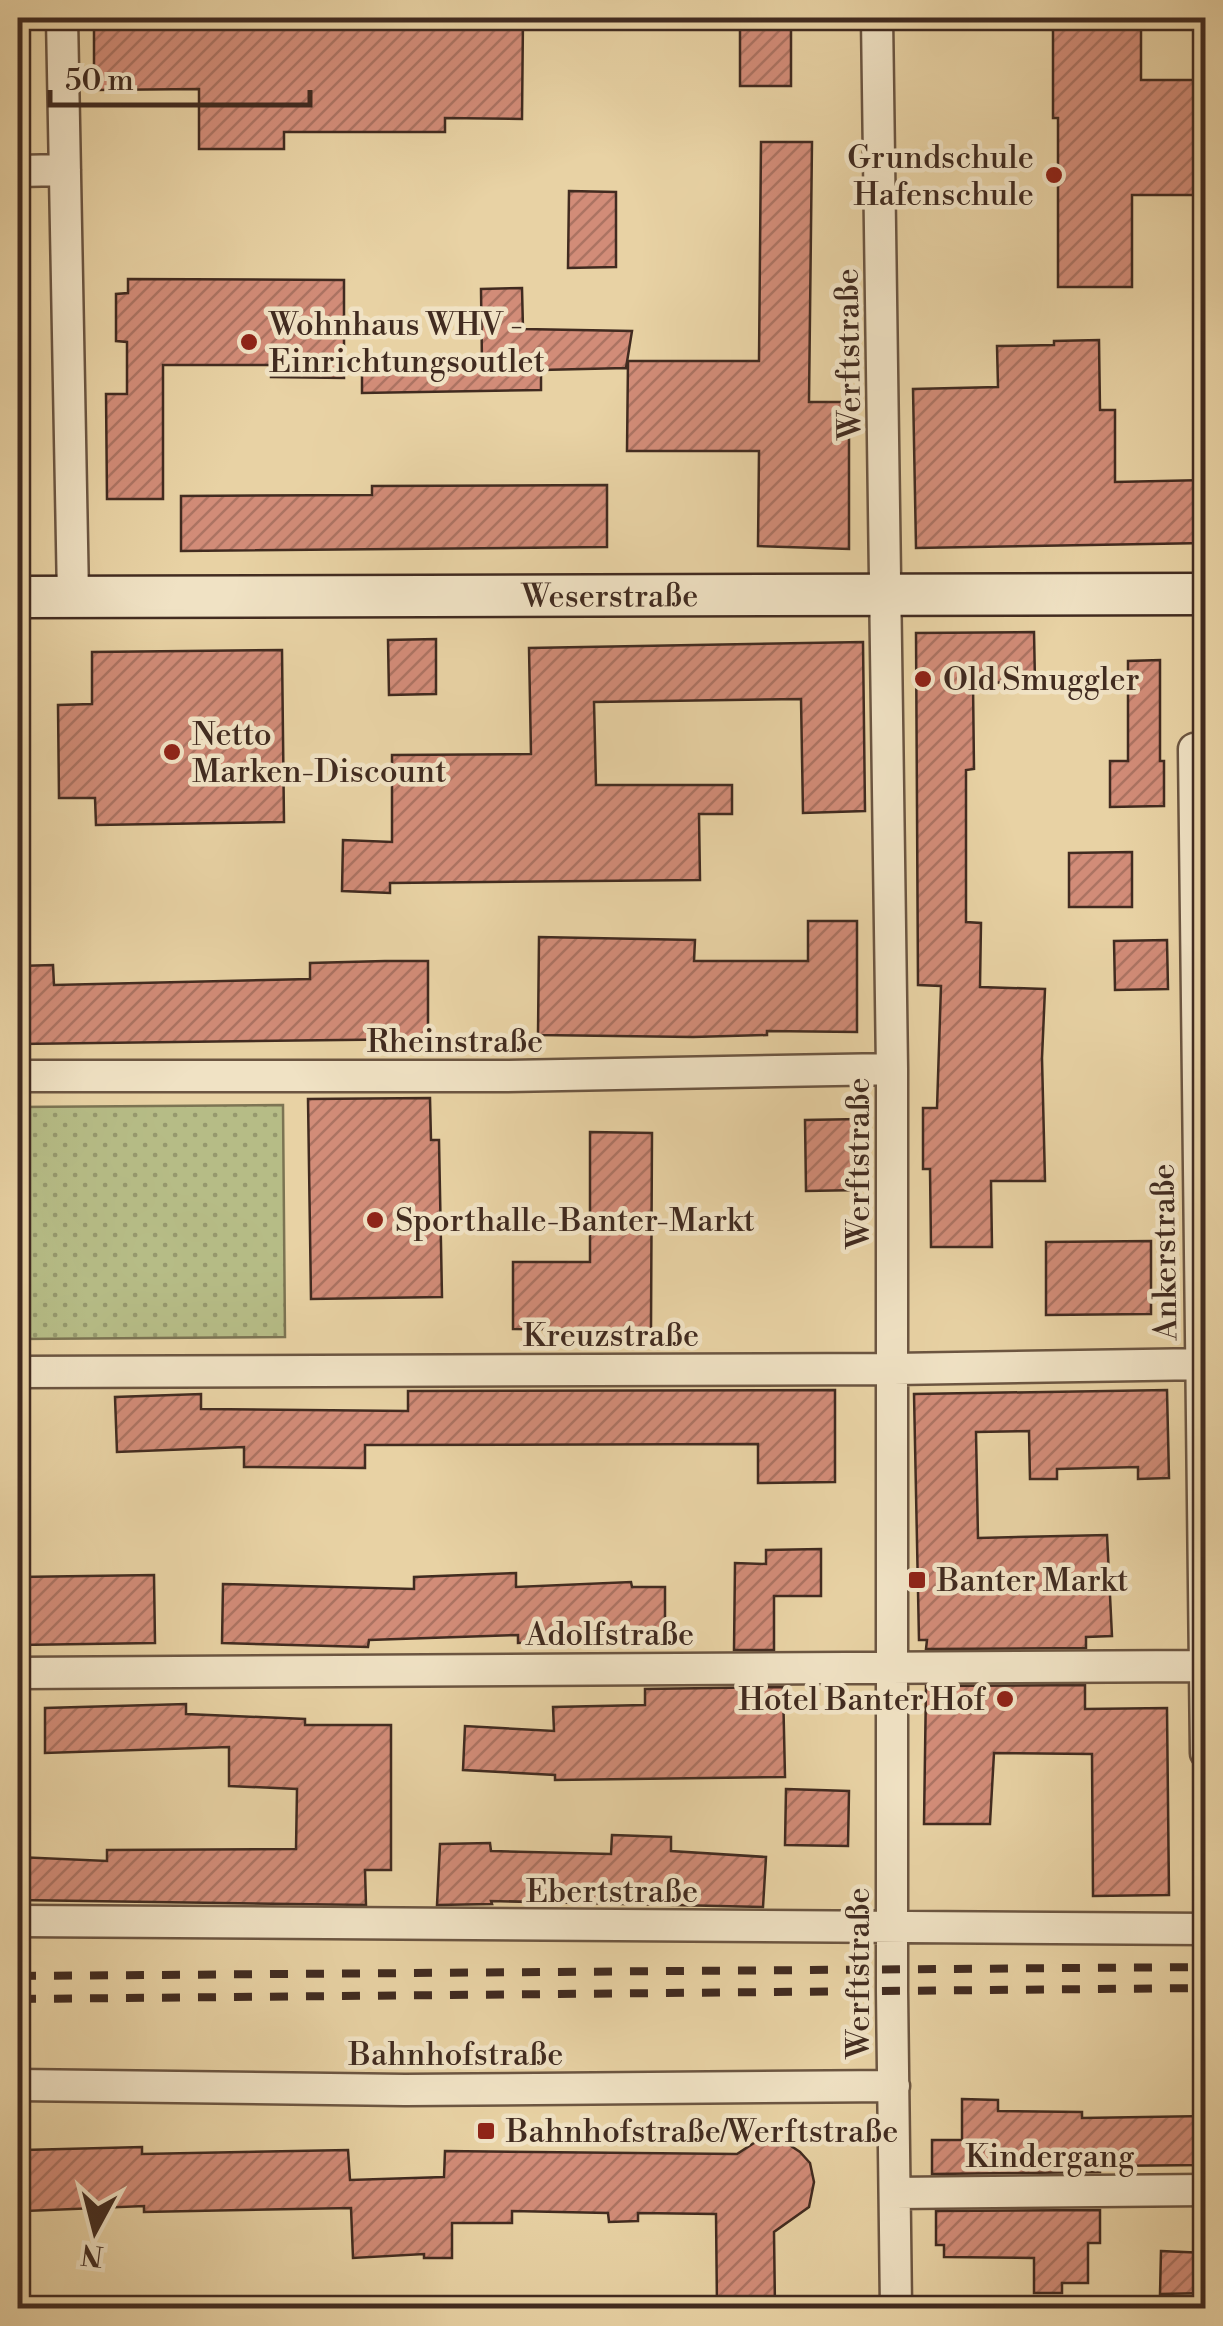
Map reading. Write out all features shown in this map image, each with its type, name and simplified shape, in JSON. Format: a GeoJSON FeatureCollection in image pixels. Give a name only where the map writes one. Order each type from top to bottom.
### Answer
{"type":"FeatureCollection","features":[{"type":"Feature","properties":{"kind":"street"},"geometry":{"type":"LineString","coordinates":[[62,18],[73,596]]}},
{"type":"Feature","properties":{"kind":"street","name":"Werftstraße"},"geometry":{"type":"LineString","coordinates":[[878,18],[892,1068],[896,2308]]}},
{"type":"Feature","properties":{"kind":"street"},"geometry":{"type":"LineString","coordinates":[[18,171],[65,170]]}},
{"type":"Feature","properties":{"kind":"street","name":"Weserstraße"},"geometry":{"type":"LineString","coordinates":[[18,597],[1206,594]]}},
{"type":"Feature","properties":{"kind":"street","name":"Ankerstraße"},"geometry":{"type":"LineString","coordinates":[[1194,749],[1206,1754]]}},
{"type":"Feature","properties":{"kind":"street","name":"Rheinstraße"},"geometry":{"type":"LineString","coordinates":[[18,1076],[504,1076],[892,1068]]}},
{"type":"Feature","properties":{"kind":"street","name":"Kreuzstraße"},"geometry":{"type":"LineString","coordinates":[[18,1372],[1203,1364]]}},
{"type":"Feature","properties":{"kind":"street","name":"Adolfstraße"},"geometry":{"type":"LineString","coordinates":[[18,1673],[1204,1666]]}},
{"type":"Feature","properties":{"kind":"street","name":"Ebertstraße"},"geometry":{"type":"LineString","coordinates":[[18,1921],[1206,1929]]}},
{"type":"Feature","properties":{"kind":"street","name":"Bahnhofstraße"},"geometry":{"type":"LineString","coordinates":[[18,2085],[405,2090],[894,2086]]}},
{"type":"Feature","properties":{"kind":"street","name":"Kindergang"},"geometry":{"type":"LineString","coordinates":[[895,2192],[1206,2190]]}},
{"type":"Feature","properties":{"kind":"green space"},"geometry":{"type":"Polygon","coordinates":[[[283,1105],[285,1337],[19,1339],[18,1107],[283,1105]]]}},
{"type":"Feature","properties":{"kind":"building"},"geometry":{"type":"Polygon","coordinates":[[[94,18],[523,18],[522,119],[445,118],[445,132],[284,132],[284,149],[199,149],[199,89],[94,90],[94,18]]]}},
{"type":"Feature","properties":{"kind":"building"},"geometry":{"type":"Polygon","coordinates":[[[740,18],[791,18],[791,86],[740,86],[740,18]]]}},
{"type":"Feature","properties":{"kind":"building"},"geometry":{"type":"Polygon","coordinates":[[[1053,18],[1141,18],[1141,80],[1206,80],[1206,195],[1132,195],[1132,287],[1058,287],[1058,118],[1053,118],[1053,18]]]}},
{"type":"Feature","properties":{"kind":"building"},"geometry":{"type":"Polygon","coordinates":[[[761,142],[812,142],[809,402],[849,402],[849,549],[758,546],[759,451],[627,451],[628,361],[759,361],[761,142]]]}},
{"type":"Feature","properties":{"kind":"building"},"geometry":{"type":"Polygon","coordinates":[[[569,191],[616,192],[616,267],[568,268],[569,191]]]}},
{"type":"Feature","properties":{"kind":"building"},"geometry":{"type":"Polygon","coordinates":[[[128,279],[344,280],[344,378],[271,377],[271,365],[163,365],[163,499],[107,499],[106,394],[127,394],[127,342],[116,341],[116,294],[128,293],[128,279]]]}},
{"type":"Feature","properties":{"kind":"building"},"geometry":{"type":"Polygon","coordinates":[[[522,288],[523,329],[632,331],[626,368],[541,370],[541,390],[362,393],[362,366],[482,364],[481,289],[522,288]]]}},
{"type":"Feature","properties":{"kind":"building"},"geometry":{"type":"Polygon","coordinates":[[[1099,340],[1100,410],[1115,410],[1115,482],[1206,480],[1206,543],[916,548],[913,389],[998,387],[997,346],[1099,340]]]}},
{"type":"Feature","properties":{"kind":"building"},"geometry":{"type":"Polygon","coordinates":[[[607,485],[607,547],[181,551],[181,496],[372,495],[372,486],[607,485]]]}},
{"type":"Feature","properties":{"kind":"building"},"geometry":{"type":"Polygon","coordinates":[[[1034,632],[1035,682],[973,683],[974,769],[966,770],[966,922],[981,923],[980,987],[1045,989],[1045,1181],[991,1181],[992,1247],[931,1247],[930,1169],[923,1169],[923,1108],[937,1108],[941,986],[918,985],[916,633],[1034,632]]]}},
{"type":"Feature","properties":{"kind":"building"},"geometry":{"type":"Polygon","coordinates":[[[436,639],[436,694],[389,695],[388,640],[436,639]]]}},
{"type":"Feature","properties":{"kind":"building"},"geometry":{"type":"Polygon","coordinates":[[[863,642],[865,811],[803,813],[801,699],[594,702],[596,785],[732,785],[732,814],[699,814],[700,880],[390,883],[390,893],[342,891],[343,840],[392,842],[392,755],[531,754],[529,648],[863,642]]]}},
{"type":"Feature","properties":{"kind":"building"},"geometry":{"type":"Polygon","coordinates":[[[282,650],[284,822],[96,825],[95,798],[59,798],[58,705],[92,704],[92,652],[282,650]]]}},
{"type":"Feature","properties":{"kind":"building"},"geometry":{"type":"Polygon","coordinates":[[[1160,660],[1164,806],[1110,807],[1110,761],[1128,761],[1128,661],[1160,660]]]}},
{"type":"Feature","properties":{"kind":"building"},"geometry":{"type":"Polygon","coordinates":[[[1132,852],[1132,907],[1069,907],[1069,853],[1132,852]]]}},
{"type":"Feature","properties":{"kind":"building"},"geometry":{"type":"Polygon","coordinates":[[[808,921],[857,921],[857,1032],[767,1031],[767,1035],[693,1037],[538,1035],[539,937],[695,940],[694,961],[808,961],[808,921]]]}},
{"type":"Feature","properties":{"kind":"building"},"geometry":{"type":"Polygon","coordinates":[[[1167,940],[1168,989],[1115,990],[1114,941],[1167,940]]]}},
{"type":"Feature","properties":{"kind":"building"},"geometry":{"type":"Polygon","coordinates":[[[428,961],[428,1039],[18,1044],[18,966],[53,965],[54,985],[310,979],[310,963],[428,961]]]}},
{"type":"Feature","properties":{"kind":"building","name":"Sporthalle-Banter-Markt"},"geometry":{"type":"Polygon","coordinates":[[[430,1098],[431,1140],[439,1140],[442,1297],[311,1299],[308,1099],[430,1098]]]}},
{"type":"Feature","properties":{"kind":"building"},"geometry":{"type":"Polygon","coordinates":[[[860,1119],[862,1190],[806,1191],[805,1120],[860,1119]]]}},
{"type":"Feature","properties":{"kind":"building"},"geometry":{"type":"Polygon","coordinates":[[[590,1132],[652,1133],[651,1330],[513,1329],[513,1262],[590,1262],[590,1132]]]}},
{"type":"Feature","properties":{"kind":"building"},"geometry":{"type":"Polygon","coordinates":[[[1151,1241],[1151,1314],[1046,1315],[1046,1242],[1151,1241]]]}},
{"type":"Feature","properties":{"kind":"building"},"geometry":{"type":"Polygon","coordinates":[[[835,1390],[835,1482],[758,1483],[758,1444],[365,1445],[365,1468],[244,1467],[244,1447],[117,1452],[115,1397],[201,1394],[201,1409],[408,1411],[408,1391],[835,1390]]]}},
{"type":"Feature","properties":{"kind":"building"},"geometry":{"type":"Polygon","coordinates":[[[1167,1390],[1169,1478],[1138,1479],[1138,1467],[1057,1469],[1057,1479],[1030,1479],[1029,1431],[976,1432],[978,1538],[1107,1535],[1112,1636],[1086,1637],[1086,1648],[926,1649],[927,1640],[919,1640],[914,1394],[1167,1390]]]}},
{"type":"Feature","properties":{"kind":"building"},"geometry":{"type":"Polygon","coordinates":[[[821,1549],[821,1596],[774,1596],[774,1650],[734,1650],[735,1563],[766,1564],[766,1550],[821,1549]]]}},
{"type":"Feature","properties":{"kind":"building"},"geometry":{"type":"Polygon","coordinates":[[[516,1573],[516,1587],[631,1582],[632,1587],[665,1587],[665,1637],[518,1643],[518,1635],[369,1640],[368,1647],[222,1643],[223,1584],[414,1589],[414,1577],[516,1573]]]}},
{"type":"Feature","properties":{"kind":"building"},"geometry":{"type":"Polygon","coordinates":[[[154,1575],[155,1643],[18,1645],[18,1577],[154,1575]]]}},
{"type":"Feature","properties":{"kind":"building"},"geometry":{"type":"Polygon","coordinates":[[[1085,1685],[1085,1709],[1167,1708],[1169,1895],[1093,1896],[1092,1754],[994,1753],[990,1824],[924,1824],[926,1686],[1085,1685]]]}},
{"type":"Feature","properties":{"kind":"building"},"geometry":{"type":"Polygon","coordinates":[[[783,1687],[785,1777],[555,1780],[555,1775],[463,1770],[465,1726],[554,1731],[553,1707],[645,1705],[645,1689],[783,1687]]]}},
{"type":"Feature","properties":{"kind":"building"},"geometry":{"type":"Polygon","coordinates":[[[186,1704],[186,1714],[305,1719],[305,1725],[391,1725],[391,1870],[365,1870],[366,1905],[18,1900],[18,1857],[107,1861],[107,1850],[296,1849],[297,1789],[229,1786],[229,1747],[45,1753],[45,1708],[186,1704]]]}},
{"type":"Feature","properties":{"kind":"building"},"geometry":{"type":"Polygon","coordinates":[[[786,1789],[849,1791],[848,1846],[785,1845],[786,1789]]]}},
{"type":"Feature","properties":{"kind":"building"},"geometry":{"type":"Polygon","coordinates":[[[612,1835],[671,1837],[671,1851],[766,1857],[763,1907],[491,1901],[492,1904],[437,1905],[440,1844],[490,1843],[491,1851],[611,1854],[612,1835]]]}},
{"type":"Feature","properties":{"kind":"building"},"geometry":{"type":"Polygon","coordinates":[[[962,2099],[998,2100],[998,2111],[1082,2112],[1082,2118],[1206,2116],[1206,2165],[1100,2166],[1100,2172],[932,2174],[932,2140],[962,2140],[962,2099]]]}},
{"type":"Feature","properties":{"kind":"building"},"geometry":{"type":"Polygon","coordinates":[[[765,2140],[788,2144],[800,2152],[810,2163],[814,2182],[809,2207],[774,2232],[775,2308],[717,2308],[716,2214],[638,2213],[638,2221],[609,2222],[608,2213],[512,2211],[512,2223],[452,2223],[452,2258],[424,2258],[424,2254],[353,2258],[351,2208],[144,2212],[144,2206],[26,2211],[24,2150],[142,2147],[142,2154],[348,2150],[350,2180],[444,2177],[445,2151],[737,2154],[765,2140]]]}},
{"type":"Feature","properties":{"kind":"building"},"geometry":{"type":"Polygon","coordinates":[[[1100,2210],[1100,2243],[1088,2243],[1088,2283],[1062,2283],[1062,2293],[1034,2293],[1034,2258],[944,2257],[944,2245],[936,2245],[936,2211],[1100,2210]]]}},
{"type":"Feature","properties":{"kind":"building"},"geometry":{"type":"Polygon","coordinates":[[[1161,2251],[1206,2253],[1206,2293],[1160,2294],[1161,2251]]]}},
{"type":"Feature","properties":{"kind":"railway"},"geometry":{"type":"LineString","coordinates":[[18,1976],[1206,1967]]}},
{"type":"Feature","properties":{"kind":"railway"},"geometry":{"type":"LineString","coordinates":[[18,1999],[1206,1988]]}},
{"type":"Feature","properties":{"kind":"place","name":"Grundschule Hafenschule"},"geometry":{"type":"Point","coordinates":[1054,175]}},
{"type":"Feature","properties":{"kind":"place","name":"Wohnhaus WHV - Einrichtungsoutlet"},"geometry":{"type":"Point","coordinates":[249,342]}},
{"type":"Feature","properties":{"kind":"place","name":"Old Smuggler"},"geometry":{"type":"Point","coordinates":[923,679]}},
{"type":"Feature","properties":{"kind":"place","name":"Netto Marken-Discount"},"geometry":{"type":"Point","coordinates":[172,752]}},
{"type":"Feature","properties":{"kind":"place","name":"Sporthalle-Banter-Markt"},"geometry":{"type":"Point","coordinates":[375,1220]}},
{"type":"Feature","properties":{"kind":"place","name":"Banter Markt"},"geometry":{"type":"Point","coordinates":[917,1580]}},
{"type":"Feature","properties":{"kind":"place","name":"Hotel Banter Hof"},"geometry":{"type":"Point","coordinates":[1005,1699]}},
{"type":"Feature","properties":{"kind":"place","name":"Bahnhofstraße/Werftstraße"},"geometry":{"type":"Point","coordinates":[486,2131]}}]}
